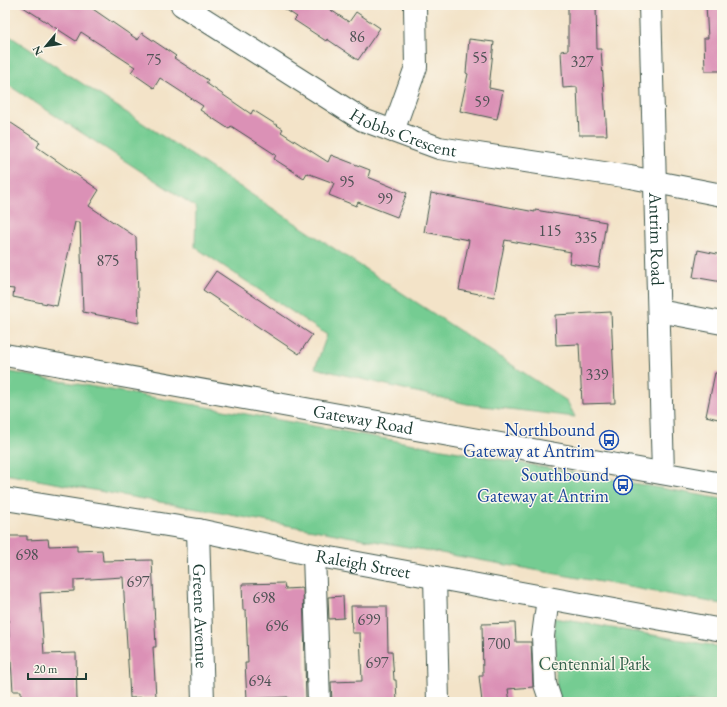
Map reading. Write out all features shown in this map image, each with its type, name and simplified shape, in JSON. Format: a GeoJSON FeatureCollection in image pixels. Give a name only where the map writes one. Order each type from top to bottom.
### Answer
{"type":"FeatureCollection","features":[{"type":"Feature","properties":{"kind":"street","name":"Hobbs Crescent"},"geometry":{"type":"LineString","coordinates":[[182,5],[364,120],[439,148],[630,177],[722,195]]}},
{"type":"Feature","properties":{"kind":"street"},"geometry":{"type":"LineString","coordinates":[[392,131],[416,67],[415,5]]}},
{"type":"Feature","properties":{"kind":"street","name":"Antrim Road"},"geometry":{"type":"LineString","coordinates":[[650,5],[663,473]]}},
{"type":"Feature","properties":{"kind":"street"},"geometry":{"type":"LineString","coordinates":[[659,311],[722,323]]}},
{"type":"Feature","properties":{"kind":"street","name":"Gateway Road"},"geometry":{"type":"LineString","coordinates":[[5,354],[722,484]]}},
{"type":"Feature","properties":{"kind":"street","name":"Raleigh Street"},"geometry":{"type":"LineString","coordinates":[[5,499],[198,530],[314,556],[722,630]]}},
{"type":"Feature","properties":{"kind":"street","name":"Greene Avenue"},"geometry":{"type":"LineString","coordinates":[[198,530],[203,702]]}},
{"type":"Feature","properties":{"kind":"street"},"geometry":{"type":"LineString","coordinates":[[314,556],[319,702]]}},
{"type":"Feature","properties":{"kind":"street"},"geometry":{"type":"LineString","coordinates":[[434,577],[438,702]]}},
{"type":"Feature","properties":{"kind":"street"},"geometry":{"type":"LineString","coordinates":[[548,598],[543,636],[546,684],[550,702]]}},
{"type":"Feature","properties":{"kind":"green space"},"geometry":{"type":"Polygon","coordinates":[[[5,33],[567,401],[575,417],[467,404],[315,368],[327,335],[195,247],[196,207],[5,83],[5,33]]]}},
{"type":"Feature","properties":{"kind":"green space"},"geometry":{"type":"Polygon","coordinates":[[[5,371],[722,499],[722,604],[5,474],[5,371]]]}},
{"type":"Feature","properties":{"kind":"green space","name":"Centennial Park"},"geometry":{"type":"Polygon","coordinates":[[[554,618],[722,647],[722,702],[557,702],[554,618]]]}},
{"type":"Feature","properties":{"kind":"building"},"geometry":{"type":"Polygon","coordinates":[[[20,5],[87,5],[138,40],[142,33],[176,56],[174,58],[208,80],[206,83],[251,114],[253,110],[283,129],[281,132],[328,162],[331,155],[370,170],[368,177],[407,193],[397,217],[358,202],[356,206],[329,195],[334,183],[307,173],[304,178],[274,159],[276,155],[231,126],[229,129],[200,110],[203,106],[160,78],[154,88],[131,72],[135,67],[81,32],[76,41],[20,5]]]}},
{"type":"Feature","properties":{"kind":"building"},"geometry":{"type":"Polygon","coordinates":[[[279,5],[323,5],[349,22],[356,12],[380,28],[358,60],[327,39],[326,41],[294,20],[297,17],[279,5]]]}},
{"type":"Feature","properties":{"kind":"building"},"geometry":{"type":"Polygon","coordinates":[[[568,5],[596,5],[597,49],[601,49],[607,135],[579,135],[577,87],[563,88],[561,51],[568,50],[568,5]]]}},
{"type":"Feature","properties":{"kind":"building"},"geometry":{"type":"Polygon","coordinates":[[[706,5],[722,5],[722,71],[705,71],[704,38],[708,38],[706,5]]]}},
{"type":"Feature","properties":{"kind":"building"},"geometry":{"type":"Polygon","coordinates":[[[469,39],[494,42],[489,88],[503,91],[497,119],[460,111],[468,74],[466,73],[469,39]]]}},
{"type":"Feature","properties":{"kind":"building"},"geometry":{"type":"Polygon","coordinates":[[[5,119],[40,142],[37,147],[99,190],[89,206],[136,237],[139,323],[83,312],[80,222],[75,222],[57,306],[13,297],[14,289],[5,288],[5,119]]]}},
{"type":"Feature","properties":{"kind":"building"},"geometry":{"type":"Polygon","coordinates":[[[431,193],[535,212],[535,210],[606,222],[599,268],[569,263],[571,252],[505,240],[494,297],[459,290],[469,240],[424,232],[431,193]]]}},
{"type":"Feature","properties":{"kind":"building"},"geometry":{"type":"Polygon","coordinates":[[[698,250],[722,255],[722,282],[693,277],[698,250]]]}},
{"type":"Feature","properties":{"kind":"building"},"geometry":{"type":"Polygon","coordinates":[[[216,271],[312,335],[299,354],[203,290],[216,271]]]}},
{"type":"Feature","properties":{"kind":"building"},"geometry":{"type":"Polygon","coordinates":[[[611,312],[615,403],[582,404],[579,344],[556,345],[555,315],[611,312]]]}},
{"type":"Feature","properties":{"kind":"building"},"geometry":{"type":"Polygon","coordinates":[[[715,373],[722,373],[722,420],[706,416],[715,373]]]}},
{"type":"Feature","properties":{"kind":"building"},"geometry":{"type":"Polygon","coordinates":[[[5,536],[27,536],[27,540],[48,539],[49,546],[77,545],[77,551],[102,550],[103,561],[152,560],[156,647],[153,647],[156,697],[130,698],[123,577],[74,580],[74,591],[40,593],[44,654],[76,653],[77,702],[21,702],[21,691],[13,691],[10,661],[5,536]]]}},
{"type":"Feature","properties":{"kind":"building"},"geometry":{"type":"Polygon","coordinates":[[[284,583],[285,589],[303,588],[306,699],[288,700],[288,697],[247,699],[245,663],[248,663],[246,610],[243,610],[242,584],[284,583]]]}},
{"type":"Feature","properties":{"kind":"building"},"geometry":{"type":"Polygon","coordinates":[[[343,596],[344,618],[329,619],[328,597],[343,596]]]}},
{"type":"Feature","properties":{"kind":"building"},"geometry":{"type":"Polygon","coordinates":[[[351,606],[387,606],[388,651],[392,651],[397,702],[332,702],[331,682],[362,681],[360,633],[352,633],[351,606]]]}},
{"type":"Feature","properties":{"kind":"building"},"geometry":{"type":"Polygon","coordinates":[[[515,623],[516,642],[531,642],[533,687],[508,689],[510,702],[482,702],[479,676],[483,676],[482,624],[515,623]]]}},
{"type":"Feature","properties":{"kind":"place","name":"Northbound Gateway at Antrim"},"geometry":{"type":"Point","coordinates":[609,440]}},
{"type":"Feature","properties":{"kind":"place","name":"Southbound Gateway at Antrim"},"geometry":{"type":"Point","coordinates":[623,485]}}]}
